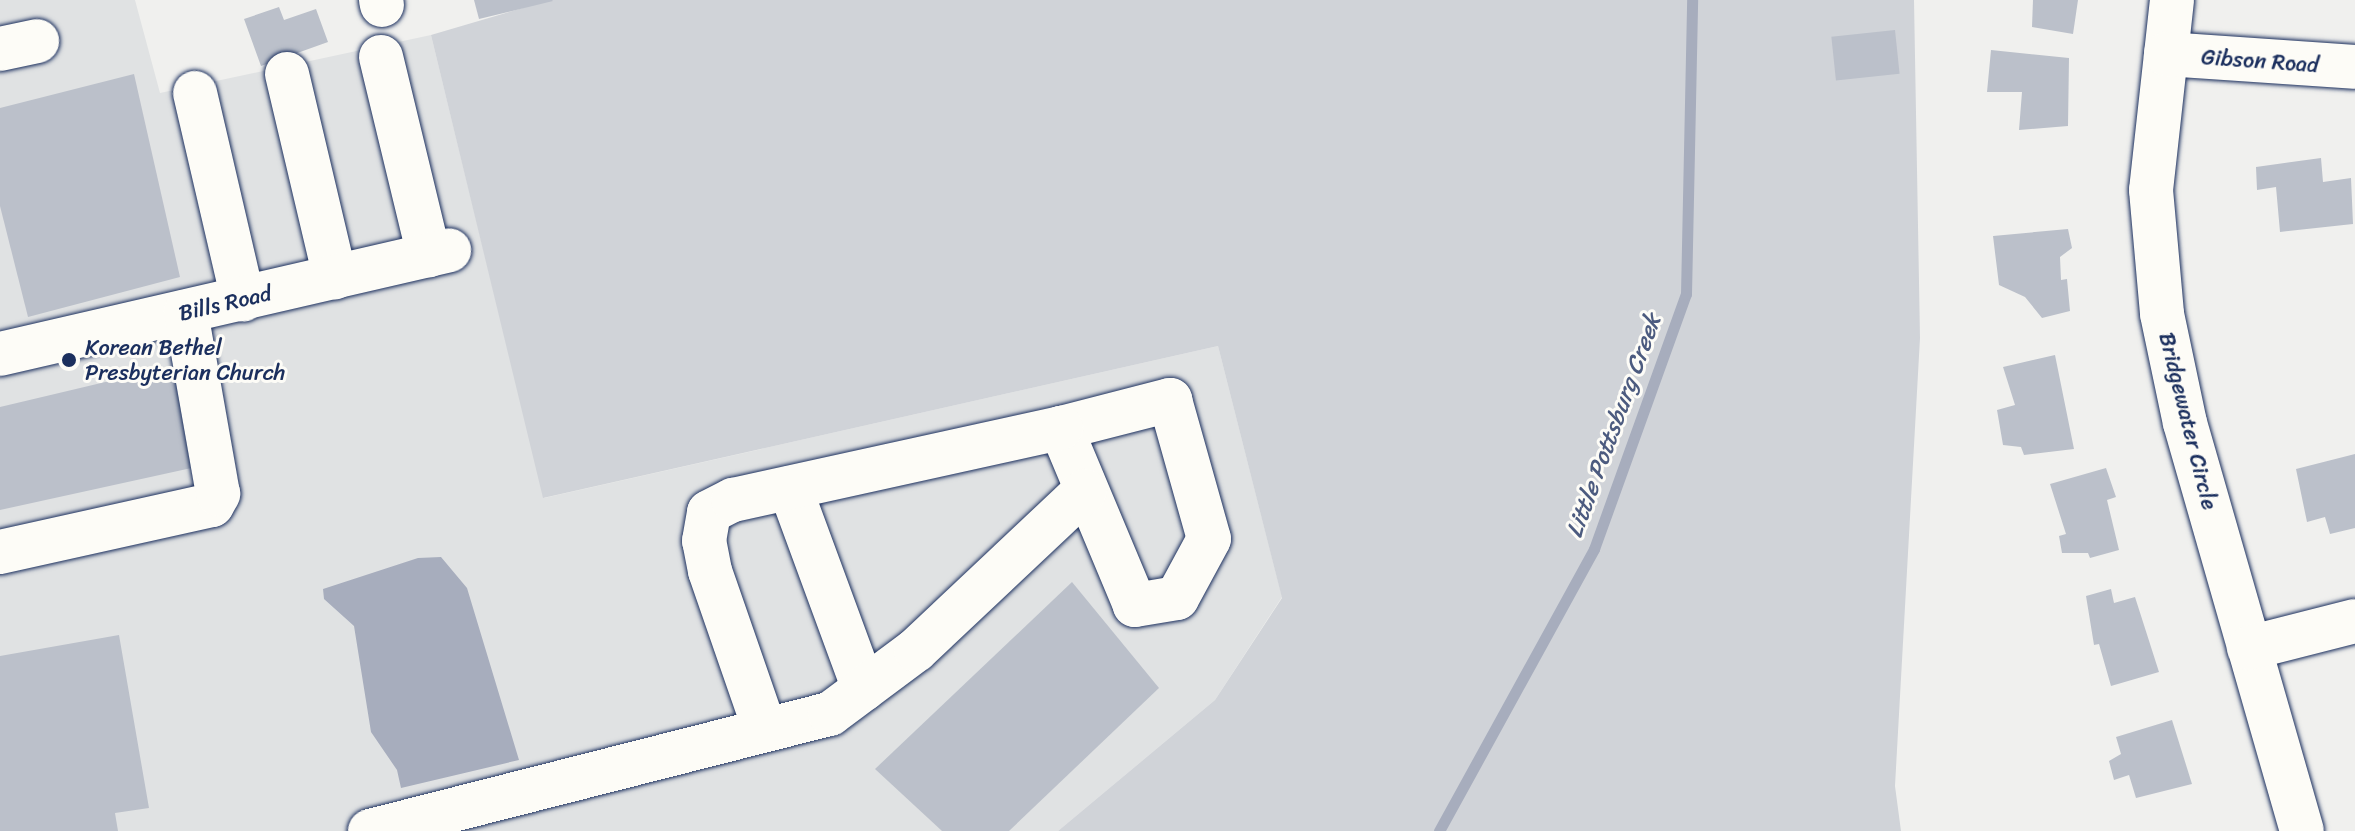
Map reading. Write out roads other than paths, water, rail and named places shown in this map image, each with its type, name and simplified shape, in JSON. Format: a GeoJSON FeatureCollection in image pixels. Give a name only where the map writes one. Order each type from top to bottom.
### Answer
{"type":"FeatureCollection","features":[{"type":"Feature","properties":{"kind":"street","name":"Bridgewater Circle"},"geometry":{"type":"LineString","coordinates":[[2172,0],[2151,190],[2162,314],[2185,423],[2302,831]]}},
{"type":"Feature","properties":{"kind":"street","name":"Gibson Road"},"geometry":{"type":"LineString","coordinates":[[2166,54],[2355,67]]}},
{"type":"Feature","properties":{"kind":"street","name":"Bills Road"},"geometry":{"type":"LineString","coordinates":[[0,354],[439,253],[381,57]]}},
{"type":"Feature","properties":{"kind":"street"},"geometry":{"type":"LineString","coordinates":[[287,74],[335,277]]}},
{"type":"Feature","properties":{"kind":"street"},"geometry":{"type":"LineString","coordinates":[[195,93],[243,299]]}},
{"type":"Feature","properties":{"kind":"street"},"geometry":{"type":"LineString","coordinates":[[0,552],[212,505],[218,494],[186,312]]}},
{"type":"Feature","properties":{"kind":"street"},"geometry":{"type":"LineString","coordinates":[[765,730],[704,541],[709,512],[790,488],[1061,428],[1170,400],[1209,539],[1177,598],[1135,605],[1061,428]]}},
{"type":"Feature","properties":{"kind":"street"},"geometry":{"type":"LineString","coordinates":[[790,488],[864,689]]}},
{"type":"Feature","properties":{"kind":"street"},"geometry":{"type":"LineString","coordinates":[[370,831],[830,714],[916,650],[1085,491]]}},
{"type":"Feature","properties":{"kind":"street"},"geometry":{"type":"LineString","coordinates":[[2249,648],[2355,621]]}},
{"type":"Feature","properties":{"kind":"water"},"geometry":{"type":"Polygon","coordinates":[[[441,557],[467,588],[519,760],[401,788],[397,770],[371,732],[354,626],[324,599],[323,589],[418,558],[441,557]]]}},
{"type":"Feature","properties":{"kind":"waterway","name":"Little Pottsburg Creek"},"geometry":{"type":"LineString","coordinates":[[1439,831],[1594,549],[1686,294],[1692,0]]}},
{"type":"Feature","properties":{"kind":"place","name":"Korean Bethel Presbyterian Church"},"geometry":{"type":"Point","coordinates":[69,360]}}]}
